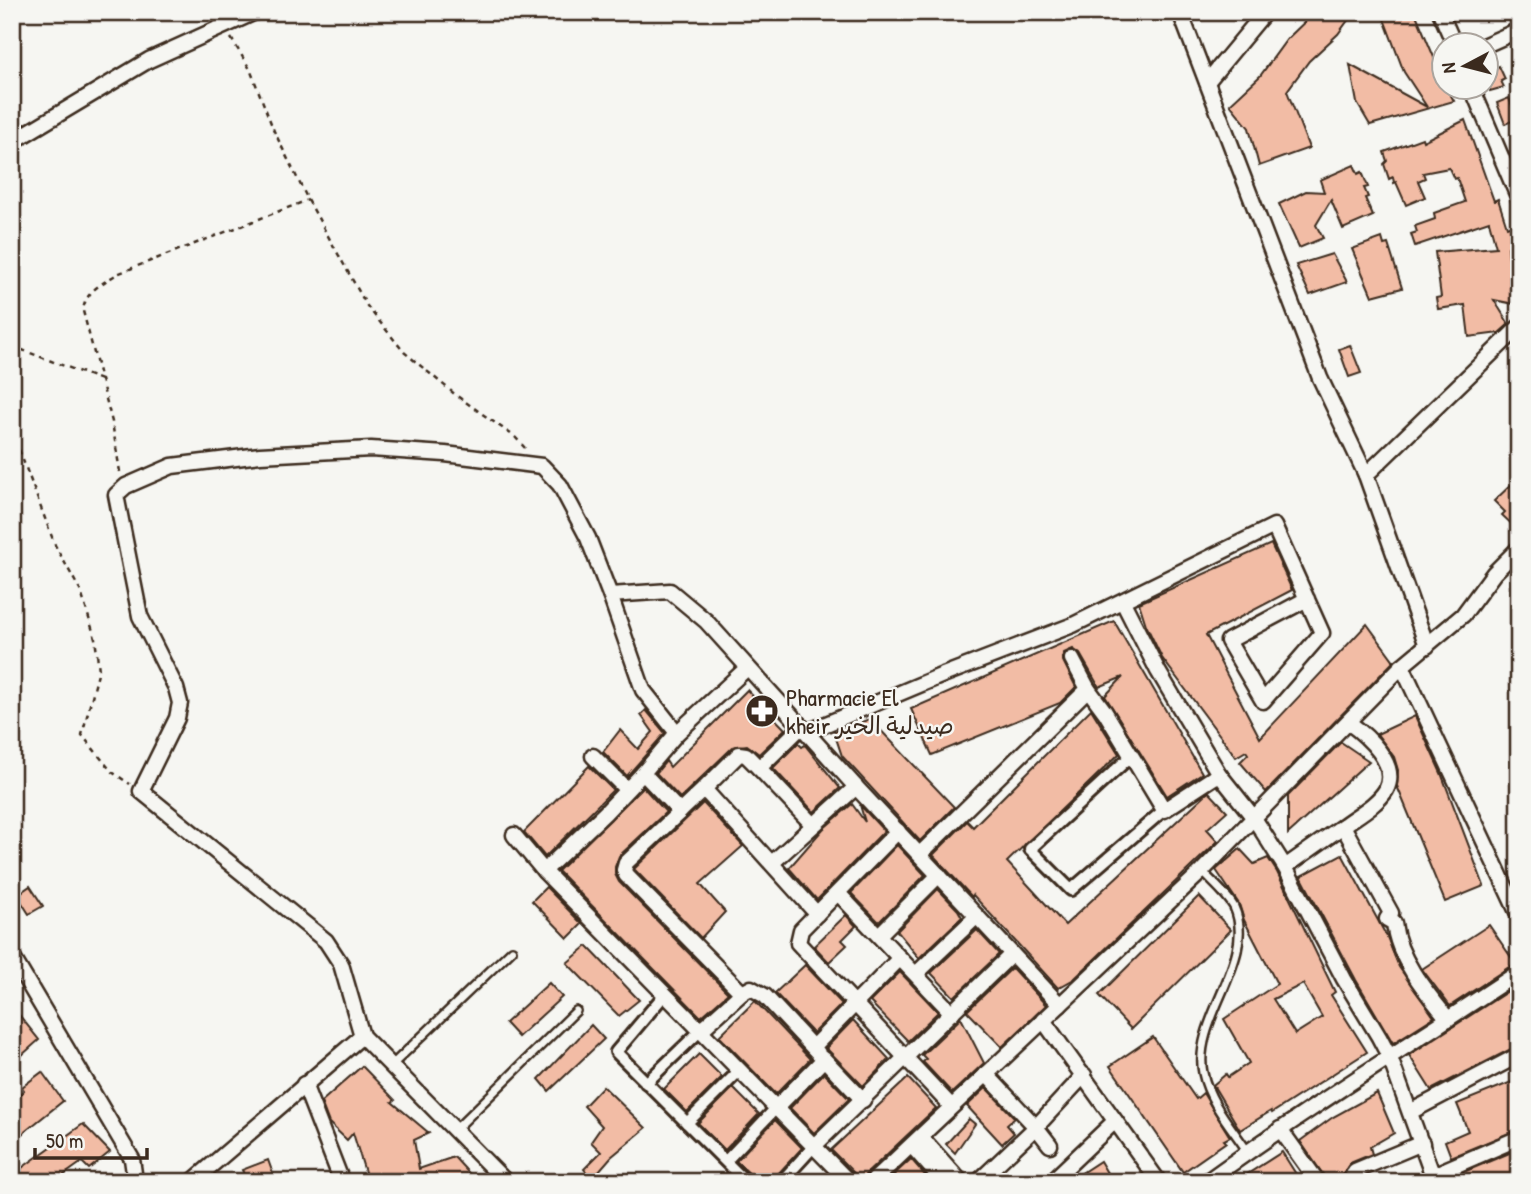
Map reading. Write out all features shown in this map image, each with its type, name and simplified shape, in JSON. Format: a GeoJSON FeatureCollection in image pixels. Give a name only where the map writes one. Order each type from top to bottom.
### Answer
{"type":"FeatureCollection","features":[{"type":"Feature","properties":{"kind":"street"},"geometry":{"type":"LineString","coordinates":[[12,142],[149,60],[255,12]]}},
{"type":"Feature","properties":{"kind":"street"},"geometry":{"type":"LineString","coordinates":[[1180,12],[1320,377],[1366,475],[1427,646]]}},
{"type":"Feature","properties":{"kind":"street"},"geometry":{"type":"LineString","coordinates":[[1207,82],[1265,12]]}},
{"type":"Feature","properties":{"kind":"street"},"geometry":{"type":"LineString","coordinates":[[1440,12],[1449,32]]}},
{"type":"Feature","properties":{"kind":"street"},"geometry":{"type":"LineString","coordinates":[[1500,38],[1519,30]]}},
{"type":"Feature","properties":{"kind":"street"},"geometry":{"type":"LineString","coordinates":[[1478,102],[1519,199]]}},
{"type":"Feature","properties":{"kind":"street"},"geometry":{"type":"LineString","coordinates":[[1366,475],[1519,327]]}},
{"type":"Feature","properties":{"kind":"street"},"geometry":{"type":"LineString","coordinates":[[506,1182],[362,1035],[341,964],[326,941],[141,791],[177,718],[180,703],[176,688],[141,615],[116,495],[121,488],[172,466],[260,455],[371,449],[445,454],[542,466],[560,485],[588,538],[643,690],[677,733]]}},
{"type":"Feature","properties":{"kind":"street"},"geometry":{"type":"LineString","coordinates":[[759,768],[804,730],[1073,625],[1275,526],[1322,633],[1263,701],[1228,641],[1307,599]]}},
{"type":"Feature","properties":{"kind":"street"},"geometry":{"type":"LineString","coordinates":[[872,1182],[1202,871],[1402,666],[1463,615],[1494,573],[1519,548]]}},
{"type":"Feature","properties":{"kind":"street"},"geometry":{"type":"LineString","coordinates":[[610,595],[670,591],[706,621],[856,787],[1060,1005]]}},
{"type":"Feature","properties":{"kind":"street"},"geometry":{"type":"LineString","coordinates":[[1123,602],[1158,671],[1219,774],[1254,818],[1285,867],[1344,979],[1390,1058],[1434,1179],[1519,1138]]}},
{"type":"Feature","properties":{"kind":"street"},"geometry":{"type":"LineString","coordinates":[[1072,659],[1164,810]]}},
{"type":"Feature","properties":{"kind":"street"},"geometry":{"type":"LineString","coordinates":[[1402,666],[1519,916]]}},
{"type":"Feature","properties":{"kind":"street"},"geometry":{"type":"LineString","coordinates":[[544,871],[605,813],[677,733],[747,668]]}},
{"type":"Feature","properties":{"kind":"street"},"geometry":{"type":"LineString","coordinates":[[920,854],[1088,689]]}},
{"type":"Feature","properties":{"kind":"street"},"geometry":{"type":"LineString","coordinates":[[1285,867],[1377,800],[1386,789],[1389,779],[1381,754],[1348,722]]}},
{"type":"Feature","properties":{"kind":"street"},"geometry":{"type":"LineString","coordinates":[[742,993],[625,873],[626,863],[739,754],[746,755],[813,825]]}},
{"type":"Feature","properties":{"kind":"street"},"geometry":{"type":"LineString","coordinates":[[1132,755],[1030,849],[1071,890],[1164,810],[1219,774]]}},
{"type":"Feature","properties":{"kind":"street"},"geometry":{"type":"LineString","coordinates":[[593,756],[626,789]]}},
{"type":"Feature","properties":{"kind":"street"},"geometry":{"type":"LineString","coordinates":[[643,773],[680,812]]}},
{"type":"Feature","properties":{"kind":"street"},"geometry":{"type":"LineString","coordinates":[[772,863],[856,787]]}},
{"type":"Feature","properties":{"kind":"street"},"geometry":{"type":"LineString","coordinates":[[704,789],[817,914]]}},
{"type":"Feature","properties":{"kind":"street"},"geometry":{"type":"LineString","coordinates":[[1343,826],[1391,913],[1387,919],[1394,923],[1398,943],[1426,992],[1448,1019]]}},
{"type":"Feature","properties":{"kind":"street"},"geometry":{"type":"LineString","coordinates":[[898,831],[801,930],[798,943],[951,1107]]}},
{"type":"Feature","properties":{"kind":"street"},"geometry":{"type":"LineString","coordinates":[[514,835],[544,871],[849,1182]]}},
{"type":"Feature","properties":{"kind":"street"},"geometry":{"type":"LineString","coordinates":[[880,935],[940,875]]}},
{"type":"Feature","properties":{"kind":"street"},"geometry":{"type":"LineString","coordinates":[[838,893],[952,1013]]}},
{"type":"Feature","properties":{"kind":"street"},"geometry":{"type":"LineString","coordinates":[[916,974],[977,916]]}},
{"type":"Feature","properties":{"kind":"street"},"geometry":{"type":"LineString","coordinates":[[781,1182],[814,1146],[1012,954]]}},
{"type":"Feature","properties":{"kind":"street"},"geometry":{"type":"LineString","coordinates":[[12,956],[132,1159],[134,1173],[129,1182]]}},
{"type":"Feature","properties":{"kind":"street"},"geometry":{"type":"LineString","coordinates":[[813,1047],[900,958]]}},
{"type":"Feature","properties":{"kind":"street"},"geometry":{"type":"LineString","coordinates":[[1206,1182],[1356,1077],[1390,1058],[1519,972]]}},
{"type":"Feature","properties":{"kind":"street"},"geometry":{"type":"LineString","coordinates":[[646,1083],[701,1030],[751,988],[765,996],[863,1100]]}},
{"type":"Feature","properties":{"kind":"street"},"geometry":{"type":"LineString","coordinates":[[665,994],[616,1052],[746,1182]]}},
{"type":"Feature","properties":{"kind":"street"},"geometry":{"type":"LineString","coordinates":[[1043,1020],[1159,1182]]}},
{"type":"Feature","properties":{"kind":"street"},"geometry":{"type":"LineString","coordinates":[[191,1182],[362,1035]]}},
{"type":"Feature","properties":{"kind":"street"},"geometry":{"type":"LineString","coordinates":[[1410,1112],[1519,1055]]}},
{"type":"Feature","properties":{"kind":"street"},"geometry":{"type":"LineString","coordinates":[[726,1161],[824,1059]]}},
{"type":"Feature","properties":{"kind":"street"},"geometry":{"type":"LineString","coordinates":[[687,1123],[740,1070]]}},
{"type":"Feature","properties":{"kind":"street"},"geometry":{"type":"LineString","coordinates":[[986,1074],[1037,1127],[1050,1145]]}},
{"type":"Feature","properties":{"kind":"street"},"geometry":{"type":"LineString","coordinates":[[978,1182],[1037,1127],[1084,1075]]}},
{"type":"Feature","properties":{"kind":"street"},"geometry":{"type":"LineString","coordinates":[[304,1084],[342,1182]]}},
{"type":"Feature","properties":{"kind":"street"},"geometry":{"type":"LineString","coordinates":[[1052,1182],[1115,1121]]}},
{"type":"Feature","properties":{"kind":"street"},"geometry":{"type":"LineString","coordinates":[[1280,1129],[1318,1182]]}},
{"type":"Feature","properties":{"kind":"street"},"geometry":{"type":"LineString","coordinates":[[916,1142],[944,1182]]}},
{"type":"Feature","properties":{"kind":"street"},"geometry":{"type":"LineString","coordinates":[[916,1142],[961,1182]]}},
{"type":"Feature","properties":{"kind":"street"},"geometry":{"type":"LineString","coordinates":[[1350,1182],[1355,1171],[1422,1143]]}},
{"type":"Feature","properties":{"kind":"lane"},"geometry":{"type":"LineString","coordinates":[[1202,871],[1233,904],[1239,933],[1228,976],[1212,1016],[1202,1071],[1213,1099],[1248,1152]]}},
{"type":"Feature","properties":{"kind":"lane"},"geometry":{"type":"LineString","coordinates":[[391,1065],[512,950]]}},
{"type":"Feature","properties":{"kind":"lane"},"geometry":{"type":"LineString","coordinates":[[455,1130],[576,1011]]}},
{"type":"Feature","properties":{"kind":"path"},"geometry":{"type":"LineString","coordinates":[[223,26],[250,68],[274,131],[308,200],[367,306],[404,352],[457,396],[515,437],[542,466]]}},
{"type":"Feature","properties":{"kind":"path"},"geometry":{"type":"LineString","coordinates":[[121,488],[118,453],[83,311],[89,293],[117,274],[308,200]]}},
{"type":"Feature","properties":{"kind":"path"},"geometry":{"type":"LineString","coordinates":[[12,346],[101,380]]}},
{"type":"Feature","properties":{"kind":"path"},"geometry":{"type":"LineString","coordinates":[[12,431],[55,545],[80,592],[95,638],[99,670],[82,735],[112,772],[141,791]]}},
{"type":"Feature","properties":{"kind":"building"},"geometry":{"type":"Polygon","coordinates":[[[1315,12],[1354,12],[1338,34],[1309,61],[1287,91],[1309,148],[1259,166],[1249,128],[1230,104],[1260,76],[1287,39],[1315,12]]]}},
{"type":"Feature","properties":{"kind":"building"},"geometry":{"type":"Polygon","coordinates":[[[1399,12],[1415,12],[1430,48],[1430,102],[1450,102],[1370,125],[1357,103],[1350,65],[1427,107],[1404,72],[1384,19],[1399,12]]]}},
{"type":"Feature","properties":{"kind":"building"},"geometry":{"type":"Polygon","coordinates":[[[1500,68],[1505,79],[1501,81],[1504,87],[1500,88],[1500,68]]]}},
{"type":"Feature","properties":{"kind":"building"},"geometry":{"type":"Polygon","coordinates":[[[1509,98],[1517,119],[1505,124],[1497,103],[1509,98]]]}},
{"type":"Feature","properties":{"kind":"building"},"geometry":{"type":"Polygon","coordinates":[[[1465,120],[1494,201],[1498,199],[1507,227],[1514,224],[1519,236],[1519,242],[1508,247],[1510,272],[1519,282],[1519,305],[1494,300],[1509,324],[1499,333],[1469,337],[1465,305],[1438,309],[1436,298],[1441,297],[1435,252],[1496,247],[1489,221],[1415,246],[1411,234],[1417,232],[1415,226],[1435,219],[1434,213],[1465,202],[1457,178],[1454,179],[1449,168],[1423,173],[1425,178],[1418,181],[1425,197],[1406,205],[1393,177],[1389,179],[1384,164],[1387,161],[1384,152],[1422,138],[1423,141],[1465,120]]]}},
{"type":"Feature","properties":{"kind":"building"},"geometry":{"type":"Polygon","coordinates":[[[1354,165],[1358,174],[1362,172],[1368,187],[1364,188],[1368,197],[1365,198],[1373,216],[1343,229],[1331,200],[1316,225],[1323,238],[1299,248],[1279,204],[1306,191],[1324,192],[1320,180],[1354,165]]]}},
{"type":"Feature","properties":{"kind":"building"},"geometry":{"type":"Polygon","coordinates":[[[1382,238],[1384,245],[1388,244],[1402,288],[1372,296],[1352,249],[1382,238]]]}},
{"type":"Feature","properties":{"kind":"building"},"geometry":{"type":"Polygon","coordinates":[[[1332,254],[1347,282],[1310,295],[1296,265],[1332,254]]]}},
{"type":"Feature","properties":{"kind":"building"},"geometry":{"type":"Polygon","coordinates":[[[1350,345],[1361,373],[1349,377],[1339,349],[1350,345]]]}},
{"type":"Feature","properties":{"kind":"building"},"geometry":{"type":"Polygon","coordinates":[[[1513,483],[1519,489],[1519,531],[1502,515],[1505,512],[1494,501],[1513,483]]]}},
{"type":"Feature","properties":{"kind":"building"},"geometry":{"type":"Polygon","coordinates":[[[1271,544],[1292,590],[1206,635],[1260,738],[1367,624],[1394,661],[1266,792],[1240,762],[1248,754],[1246,751],[1236,757],[1162,658],[1139,603],[1271,544]]]}},
{"type":"Feature","properties":{"kind":"building"},"geometry":{"type":"Polygon","coordinates":[[[1114,621],[1202,773],[1167,796],[1105,696],[1123,677],[1099,687],[1080,654],[1073,649],[1064,653],[1062,659],[1076,687],[1060,703],[932,755],[911,709],[1114,621]]]}},
{"type":"Feature","properties":{"kind":"building"},"geometry":{"type":"Polygon","coordinates":[[[747,690],[785,729],[759,754],[747,745],[733,747],[680,798],[656,773],[666,761],[670,767],[747,690]]]}},
{"type":"Feature","properties":{"kind":"building"},"geometry":{"type":"Polygon","coordinates":[[[1091,709],[1119,754],[1007,862],[1065,925],[1206,794],[1209,792],[1227,811],[1207,829],[1218,841],[1074,979],[1058,988],[933,855],[967,821],[973,827],[1091,709]]]}},
{"type":"Feature","properties":{"kind":"building"},"geometry":{"type":"Polygon","coordinates":[[[646,710],[665,733],[627,776],[603,752],[620,730],[638,749],[653,732],[641,715],[646,710]]]}},
{"type":"Feature","properties":{"kind":"building"},"geometry":{"type":"Polygon","coordinates":[[[1415,716],[1441,773],[1484,886],[1445,902],[1397,786],[1398,770],[1394,757],[1377,734],[1415,716]]]}},
{"type":"Feature","properties":{"kind":"building"},"geometry":{"type":"Polygon","coordinates":[[[870,719],[954,807],[920,841],[842,756],[834,732],[870,719]]]}},
{"type":"Feature","properties":{"kind":"building"},"geometry":{"type":"Polygon","coordinates":[[[1341,742],[1369,761],[1288,834],[1288,796],[1341,742]]]}},
{"type":"Feature","properties":{"kind":"building"},"geometry":{"type":"Polygon","coordinates":[[[798,743],[802,747],[805,745],[840,788],[814,812],[773,768],[798,743]]]}},
{"type":"Feature","properties":{"kind":"building"},"geometry":{"type":"Polygon","coordinates":[[[589,766],[613,790],[545,857],[524,832],[589,766]]]}},
{"type":"Feature","properties":{"kind":"building"},"geometry":{"type":"Polygon","coordinates":[[[643,787],[666,812],[619,856],[615,874],[619,882],[728,993],[701,1017],[558,871],[643,787]]]}},
{"type":"Feature","properties":{"kind":"building"},"geometry":{"type":"Polygon","coordinates":[[[703,803],[743,846],[700,884],[725,912],[701,938],[634,869],[703,803]]]}},
{"type":"Feature","properties":{"kind":"building"},"geometry":{"type":"Polygon","coordinates":[[[852,804],[865,822],[860,805],[884,831],[817,900],[789,868],[823,829],[852,804]]]}},
{"type":"Feature","properties":{"kind":"building"},"geometry":{"type":"Polygon","coordinates":[[[897,845],[925,875],[879,922],[851,893],[897,845]]]}},
{"type":"Feature","properties":{"kind":"building"},"geometry":{"type":"Polygon","coordinates":[[[1240,849],[1254,864],[1268,858],[1335,992],[1331,995],[1367,1052],[1272,1113],[1271,1111],[1240,1130],[1213,1085],[1226,1074],[1228,1077],[1249,1063],[1224,1019],[1277,984],[1244,920],[1239,904],[1216,870],[1240,849]],[[1303,984],[1273,999],[1295,1034],[1322,1017],[1303,984]]]}},
{"type":"Feature","properties":{"kind":"building"},"geometry":{"type":"Polygon","coordinates":[[[1342,854],[1387,937],[1399,967],[1434,1017],[1393,1043],[1301,876],[1342,854]]]}},
{"type":"Feature","properties":{"kind":"building"},"geometry":{"type":"Polygon","coordinates":[[[30,886],[43,906],[29,914],[17,895],[30,886]]]}},
{"type":"Feature","properties":{"kind":"building"},"geometry":{"type":"Polygon","coordinates":[[[546,887],[582,924],[568,938],[532,901],[546,887]]]}},
{"type":"Feature","properties":{"kind":"building"},"geometry":{"type":"Polygon","coordinates":[[[938,889],[962,917],[919,958],[897,931],[938,889]]]}},
{"type":"Feature","properties":{"kind":"building"},"geometry":{"type":"Polygon","coordinates":[[[1199,896],[1231,930],[1131,1029],[1099,995],[1199,896]]]}},
{"type":"Feature","properties":{"kind":"building"},"geometry":{"type":"Polygon","coordinates":[[[846,915],[856,926],[842,940],[847,945],[829,962],[814,946],[846,915]]]}},
{"type":"Feature","properties":{"kind":"building"},"geometry":{"type":"Polygon","coordinates":[[[1489,925],[1515,963],[1450,1006],[1422,969],[1489,925]]]}},
{"type":"Feature","properties":{"kind":"building"},"geometry":{"type":"Polygon","coordinates":[[[977,930],[999,954],[954,997],[931,973],[977,930]]]}},
{"type":"Feature","properties":{"kind":"building"},"geometry":{"type":"Polygon","coordinates":[[[587,946],[639,1000],[619,1016],[567,963],[587,946]]]}},
{"type":"Feature","properties":{"kind":"building"},"geometry":{"type":"Polygon","coordinates":[[[805,965],[842,1004],[813,1033],[775,993],[805,965]]]}},
{"type":"Feature","properties":{"kind":"building"},"geometry":{"type":"Polygon","coordinates":[[[1012,968],[1046,1005],[1002,1047],[967,1011],[1012,968]]]}},
{"type":"Feature","properties":{"kind":"building"},"geometry":{"type":"Polygon","coordinates":[[[900,972],[938,1012],[908,1041],[870,1002],[900,972]]]}},
{"type":"Feature","properties":{"kind":"building"},"geometry":{"type":"Polygon","coordinates":[[[549,983],[562,997],[518,1037],[505,1023],[549,983]]]}},
{"type":"Feature","properties":{"kind":"building"},"geometry":{"type":"Polygon","coordinates":[[[1519,984],[1519,1045],[1431,1090],[1409,1055],[1519,984]]]}},
{"type":"Feature","properties":{"kind":"building"},"geometry":{"type":"Polygon","coordinates":[[[755,1001],[810,1059],[776,1094],[719,1036],[755,1001]]]}},
{"type":"Feature","properties":{"kind":"building"},"geometry":{"type":"Polygon","coordinates":[[[12,1006],[39,1040],[12,1064],[12,1006]]]}},
{"type":"Feature","properties":{"kind":"building"},"geometry":{"type":"Polygon","coordinates":[[[961,1018],[984,1063],[952,1093],[923,1062],[926,1059],[922,1055],[961,1018]]]}},
{"type":"Feature","properties":{"kind":"building"},"geometry":{"type":"Polygon","coordinates":[[[853,1020],[889,1059],[863,1086],[826,1048],[853,1020]]]}},
{"type":"Feature","properties":{"kind":"building"},"geometry":{"type":"Polygon","coordinates":[[[591,1025],[604,1039],[549,1091],[539,1079],[591,1025]]]}},
{"type":"Feature","properties":{"kind":"building"},"geometry":{"type":"Polygon","coordinates":[[[1153,1037],[1196,1099],[1203,1093],[1230,1137],[1183,1172],[1110,1066],[1153,1037]]]}},
{"type":"Feature","properties":{"kind":"building"},"geometry":{"type":"Polygon","coordinates":[[[699,1054],[722,1077],[687,1112],[664,1089],[699,1054]]]}},
{"type":"Feature","properties":{"kind":"building"},"geometry":{"type":"Polygon","coordinates":[[[362,1066],[395,1100],[392,1102],[429,1133],[414,1140],[419,1169],[454,1157],[477,1182],[368,1182],[353,1133],[347,1140],[329,1123],[321,1102],[362,1066]]]}},
{"type":"Feature","properties":{"kind":"building"},"geometry":{"type":"Polygon","coordinates":[[[42,1072],[63,1101],[12,1142],[12,1102],[24,1090],[22,1087],[42,1072]]]}},
{"type":"Feature","properties":{"kind":"building"},"geometry":{"type":"Polygon","coordinates":[[[824,1073],[849,1099],[814,1133],[790,1108],[824,1073]]]}},
{"type":"Feature","properties":{"kind":"building"},"geometry":{"type":"Polygon","coordinates":[[[908,1078],[936,1108],[865,1175],[863,1182],[858,1182],[856,1175],[831,1150],[908,1078]]]}},
{"type":"Feature","properties":{"kind":"building"},"geometry":{"type":"Polygon","coordinates":[[[1519,1079],[1519,1129],[1451,1157],[1445,1141],[1468,1131],[1457,1104],[1519,1079]]]}},
{"type":"Feature","properties":{"kind":"building"},"geometry":{"type":"Polygon","coordinates":[[[603,1086],[646,1128],[611,1157],[592,1179],[584,1169],[601,1152],[591,1142],[602,1126],[584,1106],[603,1086]]]}},
{"type":"Feature","properties":{"kind":"building"},"geometry":{"type":"Polygon","coordinates":[[[733,1088],[759,1114],[725,1150],[698,1123],[733,1088]]]}},
{"type":"Feature","properties":{"kind":"building"},"geometry":{"type":"Polygon","coordinates":[[[986,1088],[1015,1118],[1007,1125],[1014,1133],[1002,1144],[967,1106],[986,1088]]]}},
{"type":"Feature","properties":{"kind":"building"},"geometry":{"type":"Polygon","coordinates":[[[1377,1093],[1394,1133],[1370,1147],[1372,1154],[1350,1163],[1337,1182],[1328,1182],[1300,1141],[1333,1117],[1377,1093]]]}},
{"type":"Feature","properties":{"kind":"building"},"geometry":{"type":"Polygon","coordinates":[[[969,1119],[975,1124],[955,1153],[946,1144],[969,1119]]]}},
{"type":"Feature","properties":{"kind":"building"},"geometry":{"type":"Polygon","coordinates":[[[775,1120],[802,1148],[773,1182],[754,1182],[752,1176],[736,1161],[775,1120]]]}},
{"type":"Feature","properties":{"kind":"building"},"geometry":{"type":"Polygon","coordinates":[[[83,1124],[110,1152],[89,1169],[82,1162],[54,1182],[12,1182],[12,1175],[83,1124]]]}},
{"type":"Feature","properties":{"kind":"building"},"geometry":{"type":"Polygon","coordinates":[[[1519,1149],[1519,1182],[1462,1182],[1459,1174],[1519,1149]]]}},
{"type":"Feature","properties":{"kind":"building"},"geometry":{"type":"Polygon","coordinates":[[[1282,1152],[1301,1182],[1235,1182],[1282,1152]]]}},
{"type":"Feature","properties":{"kind":"building"},"geometry":{"type":"Polygon","coordinates":[[[911,1159],[931,1182],[886,1182],[911,1159]]]}},
{"type":"Feature","properties":{"kind":"building"},"geometry":{"type":"Polygon","coordinates":[[[268,1160],[276,1182],[247,1182],[242,1170],[268,1160]]]}},
{"type":"Feature","properties":{"kind":"building"},"geometry":{"type":"Polygon","coordinates":[[[1100,1161],[1110,1178],[1104,1182],[1085,1182],[1080,1174],[1100,1161]]]}},
{"type":"Feature","properties":{"kind":"place","name":"Pharmacie El kheir صيدلية الخير"},"geometry":{"type":"Point","coordinates":[762,711]}}]}
